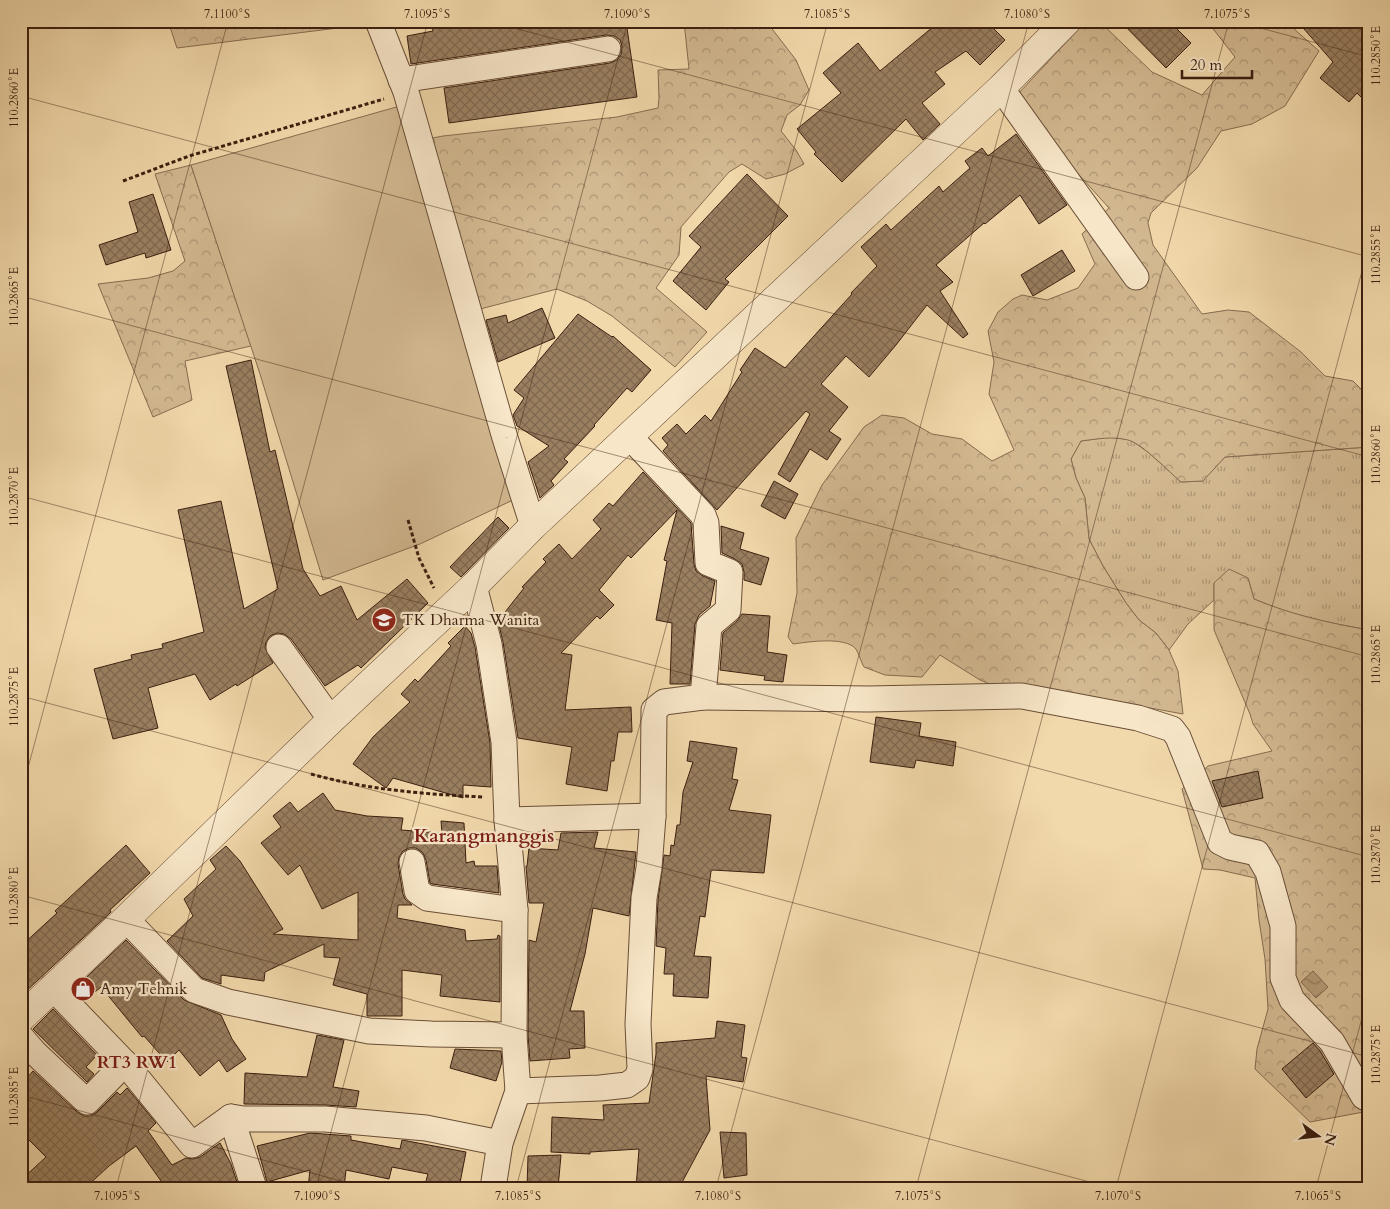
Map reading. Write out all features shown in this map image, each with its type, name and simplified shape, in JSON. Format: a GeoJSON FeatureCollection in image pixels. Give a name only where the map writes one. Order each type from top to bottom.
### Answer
{"type":"FeatureCollection","features":[{"type":"Feature","properties":{"kind":"street"},"geometry":{"type":"LineString","coordinates":[[378,21],[404,86],[505,438],[533,526]]}},
{"type":"Feature","properties":{"kind":"street"},"geometry":{"type":"LineString","coordinates":[[21,1018],[331,720],[474,586],[533,526],[1001,88],[1067,21]]}},
{"type":"Feature","properties":{"kind":"street"},"geometry":{"type":"LineString","coordinates":[[404,86],[608,49]]}},
{"type":"Feature","properties":{"kind":"street"},"geometry":{"type":"LineString","coordinates":[[1001,88],[1136,277]]}},
{"type":"Feature","properties":{"kind":"street"},"geometry":{"type":"LineString","coordinates":[[629,436],[702,515],[706,523],[708,563],[730,572],[728,610],[709,626],[703,697]]}},
{"type":"Feature","properties":{"kind":"street"},"geometry":{"type":"LineString","coordinates":[[474,586],[489,644],[504,742],[515,910],[514,1035],[518,1090],[500,1144],[493,1188]]}},
{"type":"Feature","properties":{"kind":"street"},"geometry":{"type":"LineString","coordinates":[[279,647],[331,720]]}},
{"type":"Feature","properties":{"kind":"street"},"geometry":{"type":"LineString","coordinates":[[518,1090],[600,1088],[627,1085],[637,1078],[640,1069],[638,1024],[644,898],[649,868],[653,816],[654,710],[664,702],[703,697],[868,699],[1022,696],[1138,718],[1172,729],[1178,737],[1220,842],[1230,847],[1257,853],[1268,872],[1283,926],[1283,978],[1292,1000],[1332,1042],[1364,1097],[1369,1098]]}},
{"type":"Feature","properties":{"kind":"street"},"geometry":{"type":"LineString","coordinates":[[507,809],[653,816]]}},
{"type":"Feature","properties":{"kind":"street"},"geometry":{"type":"LineString","coordinates":[[412,862],[417,891],[427,898],[515,910]]}},
{"type":"Feature","properties":{"kind":"street"},"geometry":{"type":"LineString","coordinates":[[126,919],[194,990],[228,1002],[369,1031],[514,1035]]}},
{"type":"Feature","properties":{"kind":"street"},"geometry":{"type":"LineString","coordinates":[[52,987],[125,1063],[192,1145],[231,1117],[244,1120],[325,1119],[426,1128],[500,1144]]}},
{"type":"Feature","properties":{"kind":"street"},"geometry":{"type":"LineString","coordinates":[[21,1038],[87,1102],[125,1063]]}},
{"type":"Feature","properties":{"kind":"street"},"geometry":{"type":"LineString","coordinates":[[231,1117],[254,1188]]}},
{"type":"Feature","properties":{"kind":"path"},"geometry":{"type":"LineString","coordinates":[[123,181],[188,156],[404,86]]}},
{"type":"Feature","properties":{"kind":"path"},"geometry":{"type":"LineString","coordinates":[[408,520],[419,558],[435,588],[452,606]]}},
{"type":"Feature","properties":{"kind":"path"},"geometry":{"type":"LineString","coordinates":[[284,766],[338,781],[507,809]]}},
{"type":"Feature","properties":{"kind":"green space"},"geometry":{"type":"Polygon","coordinates":[[[168,21],[361,21],[362,25],[177,48],[168,21]]]}},
{"type":"Feature","properties":{"kind":"green space"},"geometry":{"type":"Polygon","coordinates":[[[684,21],[766,21],[796,60],[809,90],[800,105],[787,115],[781,131],[804,164],[785,174],[766,179],[742,164],[729,172],[681,227],[679,255],[656,288],[707,332],[675,367],[612,316],[587,301],[557,289],[461,314],[412,142],[443,136],[617,117],[658,108],[658,70],[689,69],[684,21]]]}},
{"type":"Feature","properties":{"kind":"green space"},"geometry":{"type":"Polygon","coordinates":[[[1086,21],[1099,21],[1152,72],[1202,95],[1235,57],[1207,21],[1285,21],[1319,51],[1285,106],[1252,124],[1221,131],[1197,168],[1151,213],[1148,223],[1153,245],[1202,314],[1228,310],[1249,312],[1301,352],[1325,376],[1353,381],[1369,397],[1369,447],[1225,457],[1203,481],[1181,482],[1148,452],[1128,440],[1110,438],[1081,441],[1071,459],[1076,478],[1085,498],[1089,539],[1126,603],[1139,620],[1156,633],[1169,650],[1178,671],[1183,714],[1047,689],[995,686],[980,680],[940,655],[922,677],[885,675],[864,667],[856,649],[844,642],[826,641],[793,644],[788,637],[797,593],[796,538],[822,485],[864,427],[882,415],[904,418],[932,434],[962,439],[992,461],[1014,450],[989,394],[994,362],[988,331],[998,312],[1013,299],[1022,295],[1047,300],[1078,288],[1095,264],[1082,234],[1109,208],[1034,125],[1018,94],[1086,21]]]}},
{"type":"Feature","properties":{"kind":"green space"},"geometry":{"type":"Polygon","coordinates":[[[400,106],[513,500],[420,544],[323,580],[260,374],[191,165],[400,106]]]}},
{"type":"Feature","properties":{"kind":"green space"},"geometry":{"type":"Polygon","coordinates":[[[191,165],[251,346],[185,361],[192,400],[153,417],[98,284],[148,278],[173,271],[185,261],[155,174],[191,165]]]}},
{"type":"Feature","properties":{"kind":"green space"},"geometry":{"type":"Polygon","coordinates":[[[1110,437],[1131,440],[1149,453],[1181,482],[1202,481],[1225,457],[1369,447],[1369,630],[1310,618],[1254,599],[1248,578],[1214,583],[1214,600],[1188,624],[1169,650],[1156,633],[1139,620],[1126,603],[1089,539],[1085,498],[1076,478],[1071,459],[1081,441],[1110,437]]]}},
{"type":"Feature","properties":{"kind":"green space"},"geometry":{"type":"Polygon","coordinates":[[[1229,569],[1248,578],[1254,599],[1282,610],[1311,618],[1369,630],[1369,1111],[1310,1122],[1255,1069],[1257,1049],[1268,1009],[1265,959],[1255,878],[1220,870],[1203,869],[1182,789],[1208,766],[1272,751],[1253,724],[1214,630],[1214,583],[1229,569]]]}},
{"type":"Feature","properties":{"kind":"water"},"geometry":{"type":"Polygon","coordinates":[[[1313,971],[1328,987],[1316,998],[1301,982],[1313,971]]]}},
{"type":"Feature","properties":{"kind":"building"},"geometry":{"type":"Polygon","coordinates":[[[431,21],[626,21],[637,97],[449,123],[444,88],[610,63],[617,60],[621,55],[622,46],[620,40],[614,36],[606,35],[411,64],[407,36],[433,31],[431,21]]]}},
{"type":"Feature","properties":{"kind":"building"},"geometry":{"type":"Polygon","coordinates":[[[940,21],[986,21],[1005,40],[980,65],[966,51],[935,72],[945,84],[922,103],[940,124],[923,140],[906,119],[842,182],[814,154],[816,152],[797,129],[841,93],[823,73],[858,43],[880,71],[940,21]]]}},
{"type":"Feature","properties":{"kind":"building"},"geometry":{"type":"Polygon","coordinates":[[[1120,21],[1169,21],[1191,43],[1166,68],[1120,21]]]}},
{"type":"Feature","properties":{"kind":"building"},"geometry":{"type":"Polygon","coordinates":[[[1297,21],[1369,21],[1369,105],[1357,93],[1349,102],[1320,78],[1333,62],[1297,21]]]}},
{"type":"Feature","properties":{"kind":"building"},"geometry":{"type":"Polygon","coordinates":[[[1016,134],[1067,205],[1039,224],[1020,195],[984,223],[936,265],[953,282],[940,291],[968,334],[963,338],[927,305],[869,377],[846,356],[821,384],[848,407],[829,431],[841,439],[827,460],[810,449],[790,482],[778,474],[810,414],[806,411],[717,510],[663,451],[668,445],[662,438],[677,424],[686,434],[705,415],[711,421],[755,348],[785,368],[877,266],[861,247],[886,224],[891,230],[939,186],[943,192],[970,168],[965,161],[982,148],[988,156],[1016,134]]]}},
{"type":"Feature","properties":{"kind":"building"},"geometry":{"type":"Polygon","coordinates":[[[747,174],[788,216],[725,279],[729,282],[706,310],[673,281],[701,247],[689,236],[747,174]]]}},
{"type":"Feature","properties":{"kind":"building"},"geometry":{"type":"Polygon","coordinates":[[[153,194],[171,250],[146,258],[145,253],[106,265],[99,245],[138,232],[129,202],[153,194]]]}},
{"type":"Feature","properties":{"kind":"building"},"geometry":{"type":"Polygon","coordinates":[[[1062,250],[1075,271],[1033,296],[1021,275],[1062,250]]]}},
{"type":"Feature","properties":{"kind":"building"},"geometry":{"type":"Polygon","coordinates":[[[542,308],[555,338],[498,362],[486,320],[506,315],[508,323],[542,308]]]}},
{"type":"Feature","properties":{"kind":"building"},"geometry":{"type":"Polygon","coordinates":[[[578,314],[613,336],[651,370],[632,392],[627,388],[564,459],[568,462],[551,481],[554,485],[540,498],[528,462],[549,446],[517,426],[513,415],[524,398],[514,390],[578,314]]]}},
{"type":"Feature","properties":{"kind":"building"},"geometry":{"type":"Polygon","coordinates":[[[251,360],[270,452],[275,450],[303,569],[320,596],[341,586],[357,620],[407,579],[428,603],[361,668],[358,665],[325,686],[291,639],[284,634],[277,633],[270,636],[265,648],[273,663],[237,686],[236,684],[210,700],[195,674],[148,688],[158,728],[113,739],[94,669],[132,659],[131,655],[163,648],[162,644],[204,632],[178,510],[221,501],[244,609],[278,589],[226,366],[251,360]]]}},
{"type":"Feature","properties":{"kind":"building"},"geometry":{"type":"Polygon","coordinates":[[[643,472],[691,523],[696,571],[715,581],[710,606],[699,615],[695,624],[690,684],[670,684],[672,623],[656,620],[667,561],[664,560],[677,510],[631,558],[628,555],[599,590],[614,605],[600,619],[597,616],[561,653],[572,655],[565,710],[631,707],[632,732],[618,732],[614,761],[611,761],[607,791],[566,784],[572,747],[518,738],[498,621],[524,588],[522,587],[546,562],[543,559],[559,544],[572,559],[601,529],[593,520],[609,503],[613,506],[643,472]]]}},
{"type":"Feature","properties":{"kind":"building"},"geometry":{"type":"Polygon","coordinates":[[[774,481],[798,494],[785,519],[761,506],[774,481]]]}},
{"type":"Feature","properties":{"kind":"building"},"geometry":{"type":"Polygon","coordinates":[[[498,517],[509,528],[461,577],[450,567],[498,517]]]}},
{"type":"Feature","properties":{"kind":"building"},"geometry":{"type":"Polygon","coordinates":[[[721,526],[744,533],[740,549],[769,558],[761,585],[744,580],[742,564],[722,553],[721,526]]]}},
{"type":"Feature","properties":{"kind":"building"},"geometry":{"type":"Polygon","coordinates":[[[742,614],[770,616],[767,652],[787,655],[783,682],[764,680],[765,676],[720,670],[723,633],[742,614]]]}},
{"type":"Feature","properties":{"kind":"building"},"geometry":{"type":"Polygon","coordinates":[[[465,626],[471,633],[475,647],[490,743],[491,787],[463,785],[463,798],[393,778],[386,788],[353,764],[373,737],[410,702],[401,694],[415,679],[418,682],[451,646],[448,643],[465,626]]]}},
{"type":"Feature","properties":{"kind":"building"},"geometry":{"type":"Polygon","coordinates":[[[876,717],[921,723],[919,736],[956,742],[953,766],[916,760],[914,768],[870,762],[876,717]]]}},
{"type":"Feature","properties":{"kind":"building"},"geometry":{"type":"Polygon","coordinates":[[[690,741],[737,748],[732,779],[738,780],[729,810],[771,815],[764,873],[711,871],[705,917],[700,916],[694,956],[711,957],[708,998],[673,996],[674,974],[664,974],[666,948],[656,946],[658,900],[664,855],[670,856],[671,845],[674,846],[677,825],[680,825],[683,792],[693,762],[687,761],[690,741]]]}},
{"type":"Feature","properties":{"kind":"building"},"geometry":{"type":"Polygon","coordinates":[[[1258,771],[1263,798],[1222,807],[1212,781],[1258,771]]]}},
{"type":"Feature","properties":{"kind":"building"},"geometry":{"type":"Polygon","coordinates":[[[323,793],[335,810],[367,816],[403,818],[401,830],[442,833],[441,821],[464,823],[466,863],[474,861],[475,866],[497,866],[499,893],[430,883],[423,853],[416,848],[409,848],[403,851],[399,857],[398,864],[403,894],[405,899],[412,905],[398,905],[397,918],[465,930],[466,941],[497,939],[498,935],[500,936],[500,1002],[440,996],[442,975],[402,970],[402,1016],[367,1016],[367,994],[333,985],[340,958],[324,957],[324,944],[265,972],[264,981],[221,975],[221,984],[202,978],[167,941],[193,916],[184,899],[216,869],[210,860],[226,846],[240,861],[283,929],[273,934],[358,940],[358,892],[322,909],[300,865],[288,875],[261,843],[281,827],[273,816],[290,802],[298,812],[323,793]]]}},
{"type":"Feature","properties":{"kind":"building"},"geometry":{"type":"Polygon","coordinates":[[[598,832],[594,848],[636,852],[629,916],[593,908],[585,954],[570,1011],[584,1011],[585,1048],[569,1049],[570,1058],[530,1061],[528,1035],[529,940],[536,942],[544,903],[529,903],[526,866],[529,848],[558,850],[561,833],[598,832]]]}},
{"type":"Feature","properties":{"kind":"building"},"geometry":{"type":"Polygon","coordinates":[[[126,845],[150,873],[23,994],[21,992],[21,946],[57,913],[55,911],[126,845]]]}},
{"type":"Feature","properties":{"kind":"building"},"geometry":{"type":"Polygon","coordinates":[[[126,940],[184,1000],[221,1015],[232,1039],[246,1059],[227,1072],[219,1060],[200,1076],[179,1050],[167,1062],[144,1036],[142,1037],[101,987],[85,1000],[74,989],[126,940]]]}},
{"type":"Feature","properties":{"kind":"building"},"geometry":{"type":"Polygon","coordinates":[[[53,1009],[97,1055],[86,1067],[94,1074],[87,1082],[33,1029],[53,1009]]]}},
{"type":"Feature","properties":{"kind":"building"},"geometry":{"type":"Polygon","coordinates":[[[717,1021],[745,1025],[741,1057],[747,1058],[743,1082],[706,1076],[710,1130],[679,1188],[636,1188],[639,1149],[590,1152],[590,1154],[551,1152],[552,1117],[604,1120],[603,1105],[649,1103],[656,1043],[715,1038],[717,1021]]]}},
{"type":"Feature","properties":{"kind":"building"},"geometry":{"type":"Polygon","coordinates":[[[317,1035],[344,1040],[333,1087],[359,1091],[356,1107],[244,1104],[245,1073],[307,1077],[317,1035]]]}},
{"type":"Feature","properties":{"kind":"building"},"geometry":{"type":"Polygon","coordinates":[[[1313,1043],[1334,1074],[1306,1098],[1282,1069],[1313,1043]]]}},
{"type":"Feature","properties":{"kind":"building"},"geometry":{"type":"Polygon","coordinates":[[[455,1049],[501,1051],[502,1062],[496,1081],[450,1068],[455,1049]]]}},
{"type":"Feature","properties":{"kind":"building"},"geometry":{"type":"Polygon","coordinates":[[[33,1071],[77,1112],[84,1116],[91,1116],[117,1092],[120,1095],[127,1088],[156,1123],[148,1131],[172,1165],[186,1158],[200,1157],[220,1143],[231,1164],[239,1188],[166,1188],[136,1146],[109,1166],[85,1188],[21,1188],[21,1180],[46,1157],[21,1132],[21,1085],[33,1071]]]}},
{"type":"Feature","properties":{"kind":"building"},"geometry":{"type":"Polygon","coordinates":[[[720,1132],[746,1133],[747,1175],[724,1178],[720,1132]]]}},
{"type":"Feature","properties":{"kind":"building"},"geometry":{"type":"Polygon","coordinates":[[[310,1133],[351,1136],[351,1140],[400,1149],[402,1140],[466,1152],[459,1188],[424,1188],[428,1174],[392,1167],[389,1179],[346,1170],[344,1188],[308,1188],[310,1170],[267,1182],[257,1146],[310,1133]]]}},
{"type":"Feature","properties":{"kind":"building"},"geometry":{"type":"Polygon","coordinates":[[[561,1155],[558,1188],[527,1188],[528,1156],[561,1155]]]}},
{"type":"Feature","properties":{"kind":"place","name":"TK Dharma Wanita"},"geometry":{"type":"Point","coordinates":[384,620]}},
{"type":"Feature","properties":{"kind":"place","name":"Amy Tehnik"},"geometry":{"type":"Point","coordinates":[83,989]}},
{"type":"Feature","properties":{"kind":"district","name":"Karangmanggis"},"geometry":{"type":"Point","coordinates":[484,836]}},
{"type":"Feature","properties":{"kind":"district","name":"RT3 RW1"},"geometry":{"type":"Point","coordinates":[137,1062]}}]}
